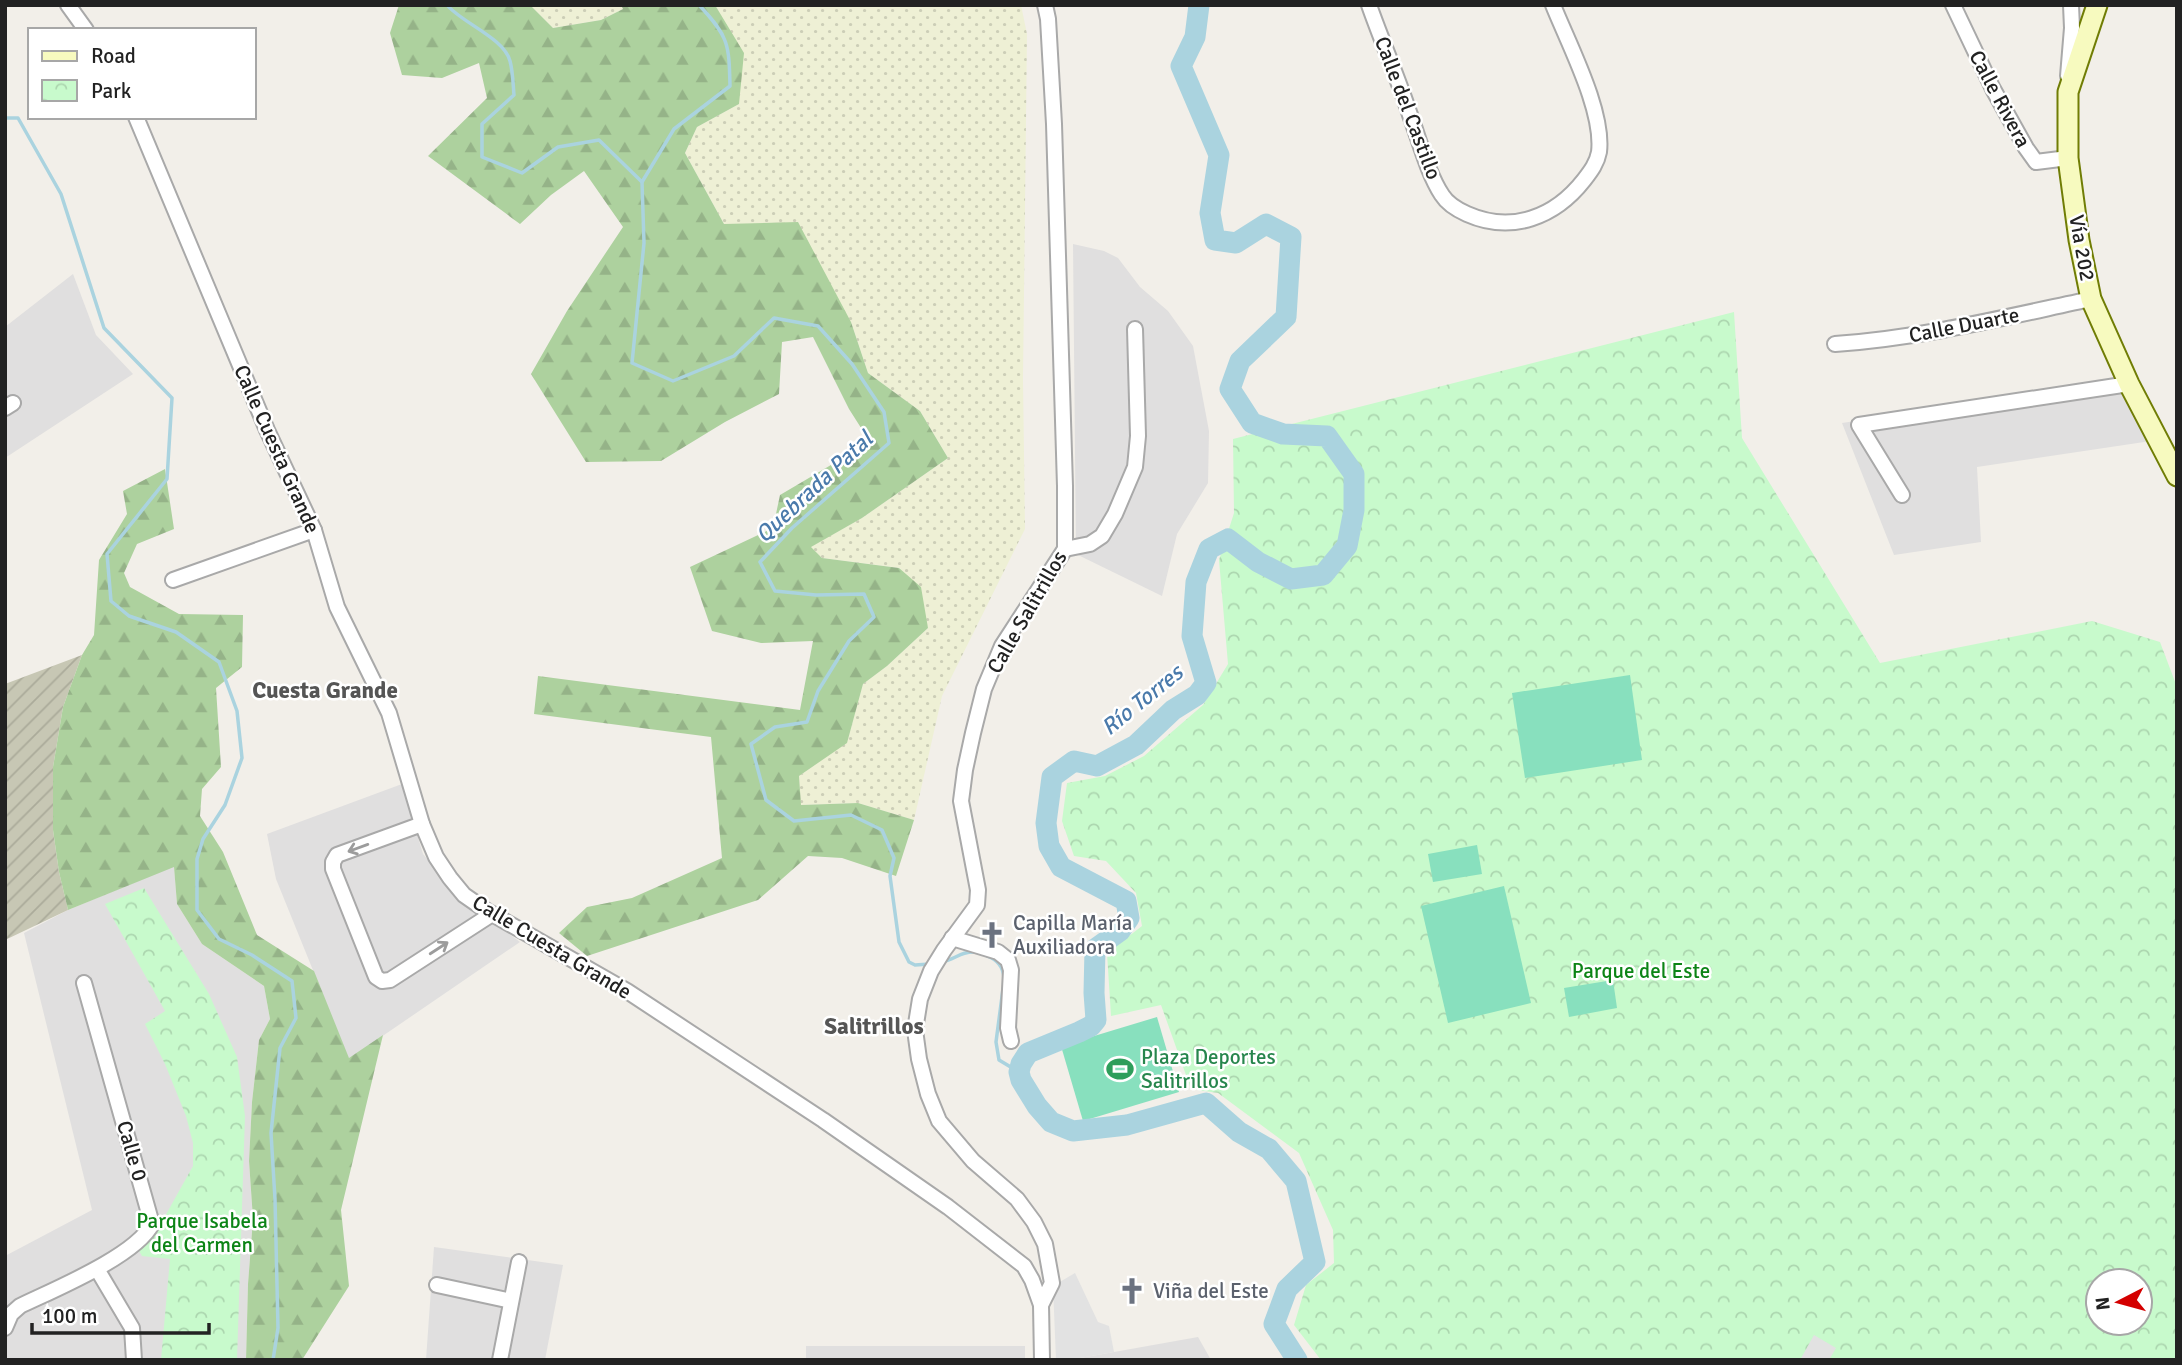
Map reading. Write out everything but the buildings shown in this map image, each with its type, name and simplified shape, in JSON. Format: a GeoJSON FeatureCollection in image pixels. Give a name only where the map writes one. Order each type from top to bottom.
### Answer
{"type":"FeatureCollection","features":[{"type":"Feature","properties":{"kind":"main road","name":"Vía 202"},"geometry":{"type":"LineString","coordinates":[[2098,5],[2068,92],[2068,158],[2079,240],[2091,299],[2177,476]]}},
{"type":"Feature","properties":{"kind":"street"},"geometry":{"type":"LineString","coordinates":[[68,5],[85,28]]}},
{"type":"Feature","properties":{"kind":"street","name":"Calle Salitrillos"},"geometry":{"type":"LineString","coordinates":[[1042,1360],[1041,1305],[1052,1283],[1045,1244],[1034,1222],[1017,1199],[972,1161],[939,1121],[928,1094],[915,1030],[920,999],[932,971],[977,905],[978,890],[961,801],[965,770],[984,689],[1002,646],[1065,549],[1054,124],[1045,5]]}},
{"type":"Feature","properties":{"kind":"street","name":"Calle del Castillo"},"geometry":{"type":"LineString","coordinates":[[1369,5],[1424,155],[1442,196],[1459,210],[1481,220],[1504,224],[1529,220],[1569,198],[1593,168],[1599,155],[1597,116],[1553,5]]}},
{"type":"Feature","properties":{"kind":"street","name":"Calle Rivera"},"geometry":{"type":"LineString","coordinates":[[1953,5],[1982,68],[2036,162],[2068,158]]}},
{"type":"Feature","properties":{"kind":"street"},"geometry":{"type":"LineString","coordinates":[[2068,92],[2071,5]]}},
{"type":"Feature","properties":{"kind":"street","name":"Calle Cuesta Grande"},"geometry":{"type":"LineString","coordinates":[[137,119],[267,430],[314,530],[337,607],[388,713],[422,824],[436,857],[450,878],[464,894],[492,914],[627,991],[823,1120],[948,1207],[1024,1266],[1041,1305]]}},
{"type":"Feature","properties":{"kind":"street","name":"Calle Duarte"},"geometry":{"type":"LineString","coordinates":[[1835,344],[1882,341],[2091,299]]}},
{"type":"Feature","properties":{"kind":"street"},"geometry":{"type":"LineString","coordinates":[[1065,549],[1090,544],[1102,536],[1115,514],[1135,467],[1138,436],[1135,329]]}},
{"type":"Feature","properties":{"kind":"street"},"geometry":{"type":"LineString","coordinates":[[1902,495],[1859,425],[2130,384]]}},
{"type":"Feature","properties":{"kind":"street"},"geometry":{"type":"LineString","coordinates":[[173,580],[314,530]]}},
{"type":"Feature","properties":{"kind":"street"},"geometry":{"type":"LineString","coordinates":[[422,824],[337,855],[333,862],[332,869],[376,977],[382,981],[390,979],[492,914]]}},
{"type":"Feature","properties":{"kind":"street"},"geometry":{"type":"LineString","coordinates":[[948,944],[998,952],[1008,960],[1011,970],[1007,1028],[1011,1041]]}},
{"type":"Feature","properties":{"kind":"street","name":"Calle 0"},"geometry":{"type":"LineString","coordinates":[[5,1328],[11,1314],[19,1306],[97,1269],[146,1234],[152,1224],[83,983]]}},
{"type":"Feature","properties":{"kind":"street"},"geometry":{"type":"LineString","coordinates":[[500,1360],[519,1262]]}},
{"type":"Feature","properties":{"kind":"street"},"geometry":{"type":"LineString","coordinates":[[97,1269],[132,1328],[134,1360]]}},
{"type":"Feature","properties":{"kind":"street"},"geometry":{"type":"LineString","coordinates":[[437,1285],[511,1301]]}},
{"type":"Feature","properties":{"kind":"shaded area"},"geometry":{"type":"Polygon","coordinates":[[[530,5],[621,5],[623,9],[601,20],[553,28],[530,5]]]}},
{"type":"Feature","properties":{"kind":"shaded area"},"geometry":{"type":"Polygon","coordinates":[[[715,5],[1021,5],[1027,34],[1023,379],[1025,529],[942,696],[914,820],[858,803],[800,805],[799,776],[847,742],[863,684],[928,628],[900,568],[822,558],[810,547],[862,518],[948,458],[920,411],[868,373],[851,322],[724,224],[685,153],[697,127],[739,104],[725,23],[715,5]]]}},
{"type":"Feature","properties":{"kind":"shaded area"},"geometry":{"type":"Polygon","coordinates":[[[1073,244],[1104,251],[1118,258],[1140,287],[1168,311],[1193,346],[1209,431],[1208,483],[1177,534],[1162,596],[1076,554],[1073,244]]]}},
{"type":"Feature","properties":{"kind":"shaded area"},"geometry":{"type":"Polygon","coordinates":[[[73,274],[96,335],[133,374],[5,458],[5,327],[73,274]]]}},
{"type":"Feature","properties":{"kind":"shaded area"},"geometry":{"type":"Polygon","coordinates":[[[2120,381],[2151,441],[1977,467],[1981,542],[1894,555],[1842,423],[2120,381]]]}},
{"type":"Feature","properties":{"kind":"shaded area"},"geometry":{"type":"Polygon","coordinates":[[[82,655],[63,707],[53,767],[53,830],[68,910],[5,940],[5,684],[82,655]]]}},
{"type":"Feature","properties":{"kind":"shaded area"},"geometry":{"type":"Polygon","coordinates":[[[402,784],[423,854],[458,896],[520,942],[349,1059],[276,879],[267,834],[402,784]]]}},
{"type":"Feature","properties":{"kind":"shaded area"},"geometry":{"type":"Polygon","coordinates":[[[174,866],[177,904],[202,944],[264,986],[270,1019],[259,1040],[252,1102],[249,1161],[253,1219],[246,1360],[5,1360],[5,1256],[92,1210],[24,933],[68,910],[174,866]]]}},
{"type":"Feature","properties":{"kind":"shaded area"},"geometry":{"type":"Polygon","coordinates":[[[434,1247],[563,1265],[545,1360],[426,1360],[434,1247]]]}},
{"type":"Feature","properties":{"kind":"shaded area"},"geometry":{"type":"Polygon","coordinates":[[[1075,1273],[1098,1322],[1109,1326],[1114,1352],[1056,1360],[1053,1286],[1075,1273]]]}},
{"type":"Feature","properties":{"kind":"shaded area"},"geometry":{"type":"Polygon","coordinates":[[[1814,1335],[1836,1348],[1829,1360],[1800,1360],[1814,1335]]]}},
{"type":"Feature","properties":{"kind":"shaded area"},"geometry":{"type":"Polygon","coordinates":[[[1198,1337],[1211,1360],[1069,1360],[1114,1352],[1198,1337]]]}},
{"type":"Feature","properties":{"kind":"shaded area"},"geometry":{"type":"Polygon","coordinates":[[[806,1346],[1025,1346],[1025,1360],[806,1360],[806,1346]]]}},
{"type":"Feature","properties":{"kind":"green space"},"geometry":{"type":"Polygon","coordinates":[[[399,5],[530,5],[553,28],[601,20],[623,9],[621,5],[715,5],[744,53],[739,104],[697,127],[685,153],[724,224],[798,222],[851,322],[868,373],[920,411],[948,458],[862,518],[811,547],[822,558],[899,568],[921,587],[928,628],[863,684],[847,743],[799,776],[801,805],[858,803],[914,820],[896,876],[842,858],[808,856],[758,900],[587,956],[559,933],[587,907],[632,898],[722,858],[711,737],[534,714],[538,676],[800,710],[813,641],[761,643],[712,631],[690,567],[773,528],[780,495],[870,442],[849,409],[813,337],[782,342],[779,394],[725,422],[661,461],[586,462],[531,374],[567,311],[623,227],[584,171],[551,195],[520,224],[428,156],[487,98],[479,63],[442,78],[402,75],[390,33],[399,5]]]}},
{"type":"Feature","properties":{"kind":"green space","name":"Parque del Este"},"geometry":{"type":"Polygon","coordinates":[[[1734,312],[1742,438],[1880,663],[2092,621],[2160,642],[2177,687],[2177,1360],[1321,1360],[1294,1325],[1306,1285],[1334,1263],[1333,1230],[1299,1153],[1218,1093],[1191,1089],[1161,1005],[1111,1016],[1107,953],[1142,926],[1136,893],[1106,861],[1074,856],[1062,821],[1067,783],[1105,776],[1144,756],[1203,705],[1228,664],[1219,560],[1234,513],[1233,439],[1734,312]]]}},
{"type":"Feature","properties":{"kind":"green space"},"geometry":{"type":"Polygon","coordinates":[[[165,469],[174,529],[137,544],[124,573],[130,587],[179,614],[243,615],[242,667],[216,688],[221,767],[202,789],[200,816],[223,852],[257,935],[314,971],[349,1058],[383,1035],[341,1210],[349,1286],[302,1360],[246,1360],[253,1219],[249,1161],[252,1102],[259,1040],[270,1019],[264,986],[202,944],[177,904],[174,867],[68,910],[59,872],[53,830],[53,767],[63,707],[82,655],[94,635],[99,560],[127,514],[123,491],[165,469]]]}},
{"type":"Feature","properties":{"kind":"green space"},"geometry":{"type":"Polygon","coordinates":[[[1630,675],[1642,760],[1525,778],[1512,693],[1630,675]]]}},
{"type":"Feature","properties":{"kind":"green space"},"geometry":{"type":"Polygon","coordinates":[[[1477,845],[1482,874],[1433,882],[1428,854],[1477,845]]]}},
{"type":"Feature","properties":{"kind":"green space"},"geometry":{"type":"Polygon","coordinates":[[[1504,886],[1531,1003],[1448,1023],[1421,906],[1504,886]]]}},
{"type":"Feature","properties":{"kind":"green space","name":"Parque Isabela del Carmen"},"geometry":{"type":"Polygon","coordinates":[[[144,888],[209,994],[237,1057],[245,1116],[237,1360],[161,1360],[170,1259],[142,1256],[138,1249],[154,1236],[193,1166],[193,1143],[186,1116],[145,1024],[165,1011],[105,904],[144,888]]]}},
{"type":"Feature","properties":{"kind":"green space"},"geometry":{"type":"Polygon","coordinates":[[[1613,980],[1617,1008],[1569,1017],[1564,988],[1613,980]]]}},
{"type":"Feature","properties":{"kind":"green space","name":"Plaza Deportes Salitrillos"},"geometry":{"type":"Polygon","coordinates":[[[1157,1017],[1179,1092],[1083,1121],[1061,1046],[1157,1017]]]}},
{"type":"Feature","properties":{"kind":"waterway"},"geometry":{"type":"LineString","coordinates":[[447,5],[500,45],[511,65],[514,95],[482,124],[482,157],[522,173],[558,147],[599,140],[642,182]]}},
{"type":"Feature","properties":{"kind":"waterway","name":"Quebrada Patal"},"geometry":{"type":"LineString","coordinates":[[699,5],[722,34],[728,50],[730,86],[674,129],[642,182],[644,243],[632,363],[673,381],[734,356],[774,318],[818,326],[852,364],[884,412],[889,443],[792,528],[760,562],[775,591],[816,595],[864,594],[874,617],[849,641],[818,691],[807,722],[775,727],[751,744],[766,800],[794,821],[851,815],[882,830],[894,858],[890,876],[899,942],[909,962],[915,965],[930,964]]}},
{"type":"Feature","properties":{"kind":"waterway","name":"Río Torres"},"geometry":{"type":"LineString","coordinates":[[1199,5],[1195,37],[1181,66],[1219,155],[1210,213],[1215,240],[1236,243],[1266,224],[1291,237],[1286,317],[1240,361],[1230,389],[1252,423],[1283,434],[1327,436],[1354,474],[1354,510],[1347,546],[1323,575],[1291,579],[1258,562],[1228,539],[1209,549],[1196,582],[1192,636],[1206,683],[1197,695],[1173,710],[1136,745],[1097,766],[1074,761],[1052,777],[1046,823],[1049,846],[1061,867],[1126,901],[1129,918],[1120,931],[1095,949],[1096,1020],[1079,1032],[1028,1053],[1019,1072],[1037,1106],[1051,1122],[1073,1131],[1127,1125],[1206,1103],[1239,1132],[1269,1149],[1296,1181],[1315,1262],[1287,1289],[1274,1324],[1297,1360]]}},
{"type":"Feature","properties":{"kind":"waterway"},"geometry":{"type":"LineString","coordinates":[[5,118],[18,118],[61,194],[104,328],[172,398],[167,479],[107,554],[111,601],[129,616],[176,632],[219,662],[237,711],[242,758],[225,805],[203,839],[197,859],[197,910],[219,939],[252,955],[292,981],[296,1018],[280,1048],[271,1133],[278,1328],[273,1360]]}},
{"type":"Feature","properties":{"kind":"waterway","name":"Quebrada Patal"},"geometry":{"type":"LineString","coordinates":[[941,962],[976,952]]}},
{"type":"Feature","properties":{"kind":"waterway","name":"Quebrada Patal"},"geometry":{"type":"LineString","coordinates":[[987,956],[999,964],[1004,978]]}},
{"type":"Feature","properties":{"kind":"waterway","name":"Quebrada Patal"},"geometry":{"type":"LineString","coordinates":[[1003,989],[996,1042],[999,1060],[1019,1072]]}},
{"type":"Feature","properties":{"kind":"place","name":"Capilla María Auxiliadora"},"geometry":{"type":"Point","coordinates":[992,935]}},
{"type":"Feature","properties":{"kind":"place","name":"Plaza Deportes Salitrillos"},"geometry":{"type":"Point","coordinates":[1120,1069]}},
{"type":"Feature","properties":{"kind":"place","name":"Viña del Este"},"geometry":{"type":"Point","coordinates":[1132,1291]}},
{"type":"Feature","properties":{"kind":"district","name":"Cuesta Grande"},"geometry":{"type":"Point","coordinates":[325,690]}},
{"type":"Feature","properties":{"kind":"district","name":"Salitrillos"},"geometry":{"type":"Point","coordinates":[874,1026]}}]}
